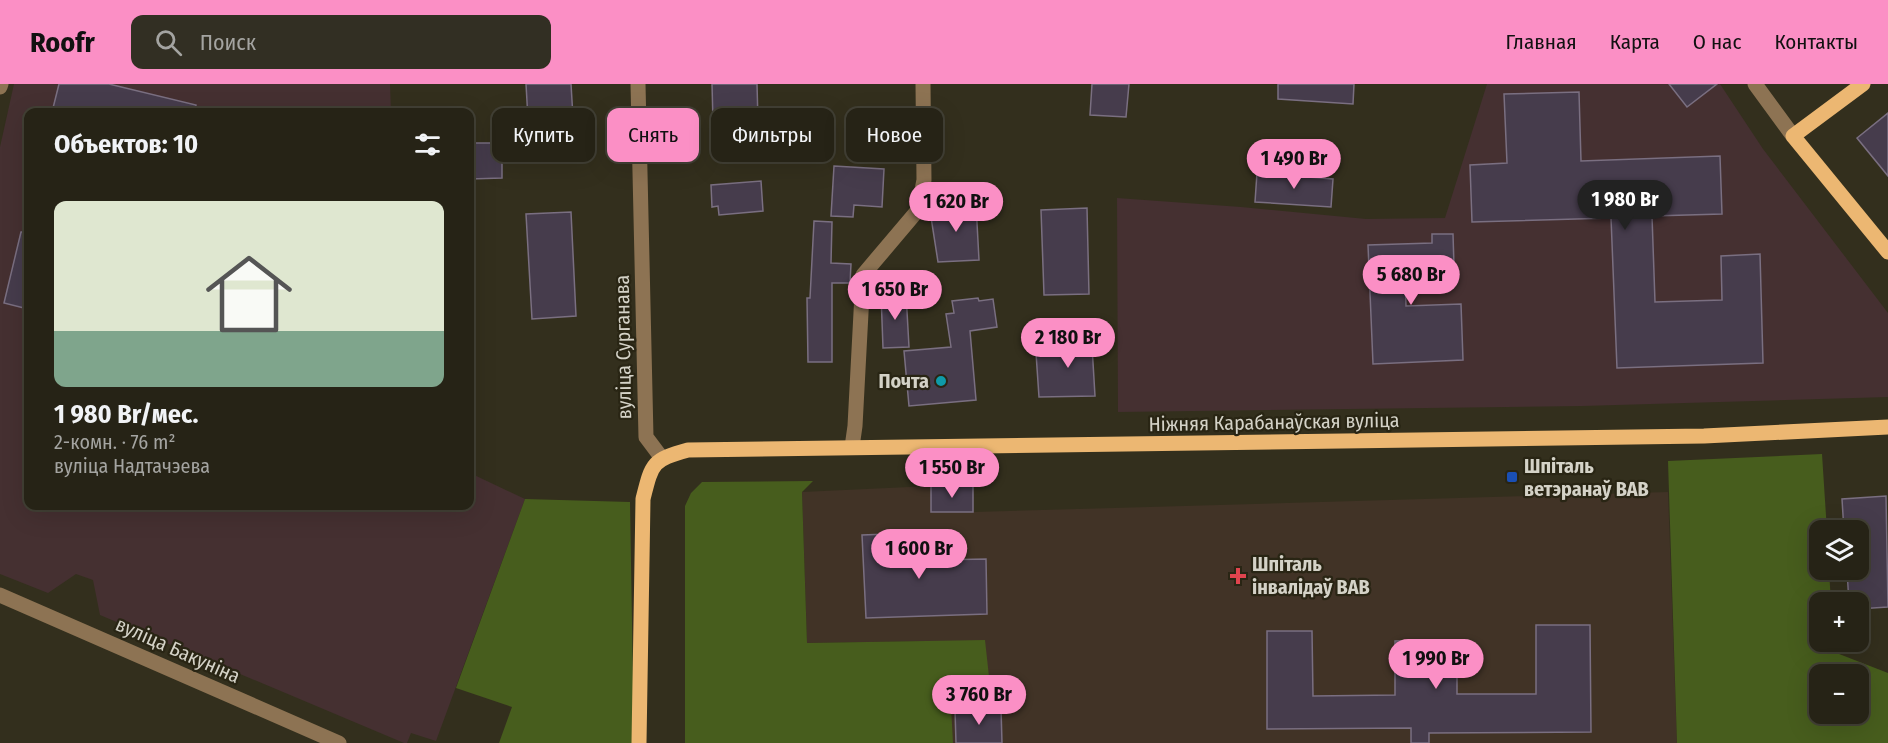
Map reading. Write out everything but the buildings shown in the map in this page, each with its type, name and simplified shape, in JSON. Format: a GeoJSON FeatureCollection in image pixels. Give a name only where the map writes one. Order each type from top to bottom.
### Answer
{"type":"FeatureCollection","features":[{"type":"Feature","properties":{"kind":"main road"},"geometry":{"type":"LineString","coordinates":[[1863,84],[1793,136],[1888,252]]}},
{"type":"Feature","properties":{"kind":"main road","name":"Ніжняя Карабанаўская вуліца"},"geometry":{"type":"LineString","coordinates":[[661,457],[688,450],[1681,436],[1888,427]]}},
{"type":"Feature","properties":{"kind":"main road"},"geometry":{"type":"LineString","coordinates":[[639,743],[643,499],[649,475],[661,457]]}},
{"type":"Feature","properties":{"kind":"street","name":"вуліца Сурганава"},"geometry":{"type":"LineString","coordinates":[[638,84],[646,437],[661,457]]}},
{"type":"Feature","properties":{"kind":"street"},"geometry":{"type":"LineString","coordinates":[[852,447],[863,275],[918,210],[924,180],[923,84]]}},
{"type":"Feature","properties":{"kind":"street"},"geometry":{"type":"LineString","coordinates":[[1755,84],[1793,136]]}},
{"type":"Feature","properties":{"kind":"street","name":"вуліца Бакуніна"},"geometry":{"type":"LineString","coordinates":[[0,596],[339,743]]}},
{"type":"Feature","properties":{"kind":"shaded area"},"geometry":{"type":"Polygon","coordinates":[[[14,84],[390,84],[391,108],[24,108],[24,510],[474,510],[474,475],[525,499],[436,741],[411,733],[407,743],[404,743],[100,615],[93,580],[76,574],[48,593],[0,574],[0,147],[14,84]]]}},
{"type":"Feature","properties":{"kind":"shaded area"},"geometry":{"type":"Polygon","coordinates":[[[1487,84],[1720,84],[1763,149],[1888,313],[1888,397],[1582,406],[1118,412],[1117,198],[1366,219],[1445,218],[1487,84]]]}},
{"type":"Feature","properties":{"kind":"shaded area","name":"Шпіталь інвалідаў ВАВ"},"geometry":{"type":"Polygon","coordinates":[[[973,486],[974,512],[1668,492],[1677,743],[938,743],[936,641],[807,643],[802,492],[973,486]]]}},
{"type":"Feature","properties":{"kind":"green space"},"geometry":{"type":"Polygon","coordinates":[[[1822,454],[1826,520],[1809,520],[1809,580],[1830,580],[1830,592],[1809,592],[1809,652],[1834,652],[1865,664],[1809,664],[1809,724],[1869,724],[1869,666],[1888,673],[1888,743],[1677,743],[1668,461],[1822,454]]]}},
{"type":"Feature","properties":{"kind":"green space"},"geometry":{"type":"Polygon","coordinates":[[[813,481],[802,492],[807,643],[985,640],[992,704],[951,706],[953,743],[685,743],[685,506],[691,493],[702,482],[813,481]]]}},
{"type":"Feature","properties":{"kind":"green space"},"geometry":{"type":"Polygon","coordinates":[[[525,499],[630,502],[634,743],[499,743],[512,707],[456,688],[525,499]]]}},
{"type":"Feature","properties":{"kind":"place","name":"Почта"},"geometry":{"type":"Point","coordinates":[941,381]}},
{"type":"Feature","properties":{"kind":"place","name":"Шпіталь ветэранаў ВАВ"},"geometry":{"type":"Point","coordinates":[1512,477]}},
{"type":"Feature","properties":{"kind":"place","name":"Шпіталь інвалідаў ВАВ"},"geometry":{"type":"Point","coordinates":[1238,576]}}]}
